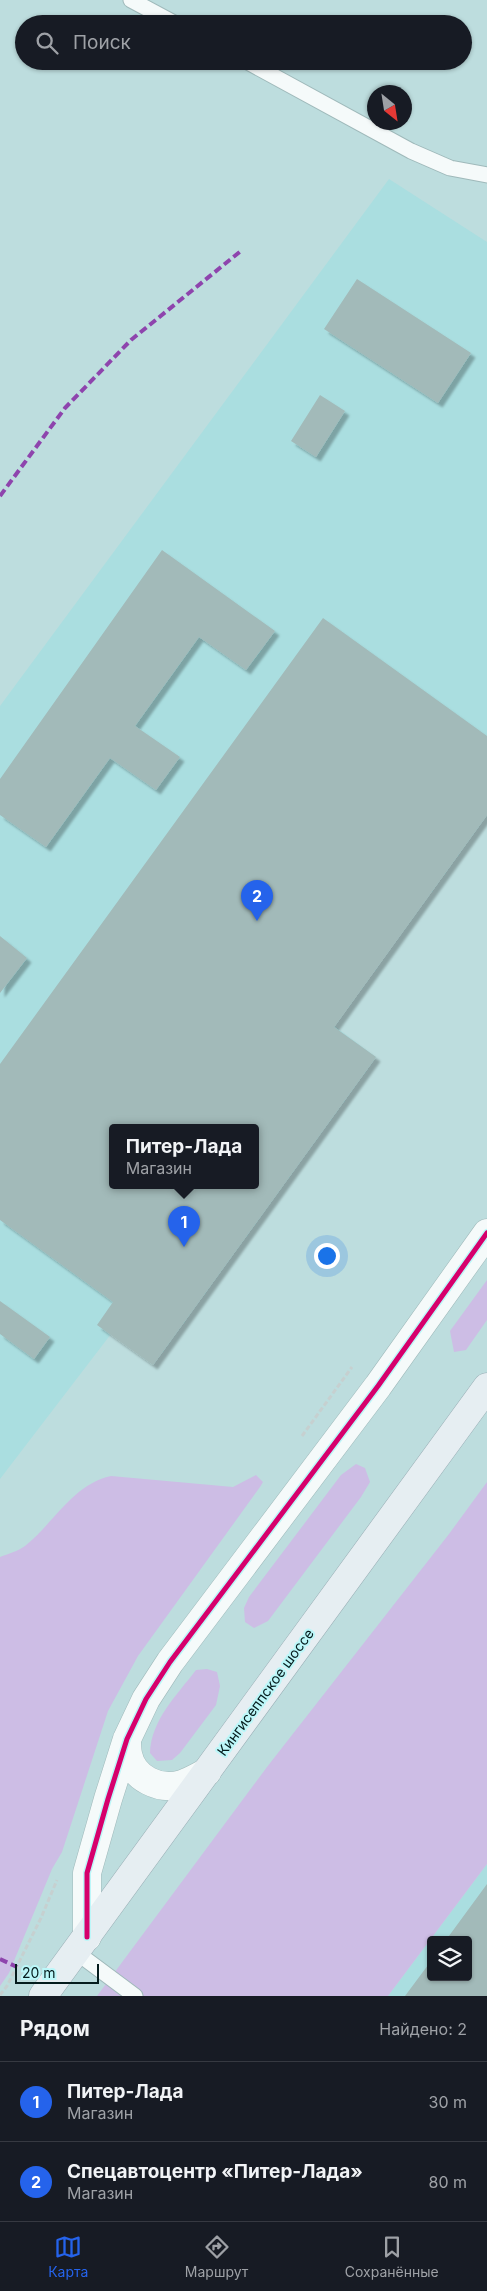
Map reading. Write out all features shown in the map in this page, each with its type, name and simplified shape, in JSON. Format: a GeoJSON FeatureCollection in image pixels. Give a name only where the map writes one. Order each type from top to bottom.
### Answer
{"type":"FeatureCollection","features":[{"type":"Feature","properties":{"kind":"main road","name":"Кингисеппское шоссе"},"geometry":{"type":"LineString","coordinates":[[43,1996],[485,1392]]}},
{"type":"Feature","properties":{"kind":"street"},"geometry":{"type":"LineString","coordinates":[[82,1944],[88,1873],[108,1798],[127,1739],[146,1699],[170,1662],[378,1386],[487,1233]]}},
{"type":"Feature","properties":{"kind":"street"},"geometry":{"type":"LineString","coordinates":[[127,1739],[128,1756],[134,1768],[144,1779],[158,1786],[181,1784],[207,1772]]}},
{"type":"Feature","properties":{"kind":"lane"},"geometry":{"type":"LineString","coordinates":[[131,0],[159,15]]}},
{"type":"Feature","properties":{"kind":"lane"},"geometry":{"type":"LineString","coordinates":[[262,70],[411,151],[450,168],[487,175]]}},
{"type":"Feature","properties":{"kind":"lane"},"geometry":{"type":"LineString","coordinates":[[82,1944],[136,1996]]}},
{"type":"Feature","properties":{"kind":"path"},"geometry":{"type":"LineString","coordinates":[[301,1438],[352,1367]]}},
{"type":"Feature","properties":{"kind":"shaded area"},"geometry":{"type":"Polygon","coordinates":[[[389,179],[487,242],[487,815],[334,1026],[376,1057],[153,1365],[111,1334],[0,1479],[0,706],[389,179]]]}},
{"type":"Feature","properties":{"kind":"shaded area"},"geometry":{"type":"Polygon","coordinates":[[[487,1280],[487,1320],[466,1350],[454,1352],[450,1331],[487,1280]]]}},
{"type":"Feature","properties":{"kind":"shaded area"},"geometry":{"type":"Polygon","coordinates":[[[356,1464],[365,1468],[370,1482],[361,1497],[268,1621],[254,1628],[245,1622],[244,1608],[249,1597],[341,1475],[356,1464]]]}},
{"type":"Feature","properties":{"kind":"shaded area"},"geometry":{"type":"Polygon","coordinates":[[[256,1475],[263,1482],[260,1487],[138,1656],[108,1711],[62,1852],[52,1869],[9,1973],[0,1986],[0,1557],[25,1546],[74,1496],[98,1480],[111,1476],[233,1487],[256,1475]]]}},
{"type":"Feature","properties":{"kind":"shaded area"},"geometry":{"type":"Polygon","coordinates":[[[487,1482],[487,1864],[433,1936],[427,1936],[427,1944],[388,1996],[97,1996],[267,1767],[449,1534],[487,1482]]]}},
{"type":"Feature","properties":{"kind":"shaded area"},"geometry":{"type":"Polygon","coordinates":[[[207,1669],[217,1672],[220,1686],[216,1705],[180,1753],[172,1760],[157,1761],[150,1753],[151,1741],[160,1719],[166,1708],[196,1670],[207,1669]]]}},
{"type":"Feature","properties":{"kind":"shaded area"},"geometry":{"type":"Polygon","coordinates":[[[487,1864],[487,1996],[388,1996],[427,1944],[427,1981],[472,1981],[472,1936],[433,1936],[487,1864]]]}},
{"type":"Feature","properties":{"kind":"building"},"geometry":{"type":"Polygon","coordinates":[[[357,279],[471,353],[438,403],[324,329],[357,279]]]}},
{"type":"Feature","properties":{"kind":"building"},"geometry":{"type":"Polygon","coordinates":[[[320,395],[345,411],[316,457],[291,441],[320,395]]]}},
{"type":"Feature","properties":{"kind":"building"},"geometry":{"type":"Polygon","coordinates":[[[162,550],[275,631],[246,670],[199,637],[135,726],[180,757],[156,790],[110,758],[46,847],[0,815],[0,779],[162,550]]]}},
{"type":"Feature","properties":{"kind":"building"},"geometry":{"type":"Polygon","coordinates":[[[323,618],[487,736],[487,815],[334,1027],[376,1057],[153,1365],[97,1325],[113,1302],[0,1220],[0,1064],[323,618]]]}},
{"type":"Feature","properties":{"kind":"building"},"geometry":{"type":"Polygon","coordinates":[[[0,936],[27,958],[0,993],[0,936]]]}},
{"type":"Feature","properties":{"kind":"building"},"geometry":{"type":"Polygon","coordinates":[[[0,1301],[50,1337],[34,1359],[0,1334],[0,1301]]]}},
{"type":"Feature","properties":{"kind":"building"},"geometry":{"type":"Polygon","coordinates":[[[487,1884],[487,1996],[405,1996],[427,1966],[427,1981],[472,1981],[472,1936],[449,1936],[487,1884]]]}},
{"type":"Feature","properties":{"kind":"marked path"},"geometry":{"type":"LineString","coordinates":[[0,496],[65,408],[131,340],[242,250]]}},
{"type":"Feature","properties":{"kind":"marked path"},"geometry":{"type":"LineString","coordinates":[[0,1959],[17,1967]]}},
{"type":"Feature","properties":{"kind":"cycle path"},"geometry":{"type":"LineString","coordinates":[[87,1937],[87,1873],[127,1739],[146,1699],[170,1662],[378,1386],[487,1233]]}},
{"type":"Feature","properties":{"kind":"place","name":"Спецавтоцентр «Питер-Лада»"},"geometry":{"type":"Point","coordinates":[257,921]}},
{"type":"Feature","properties":{"kind":"place","name":"Питер-Лада"},"geometry":{"type":"Point","coordinates":[184,1247]}}]}
